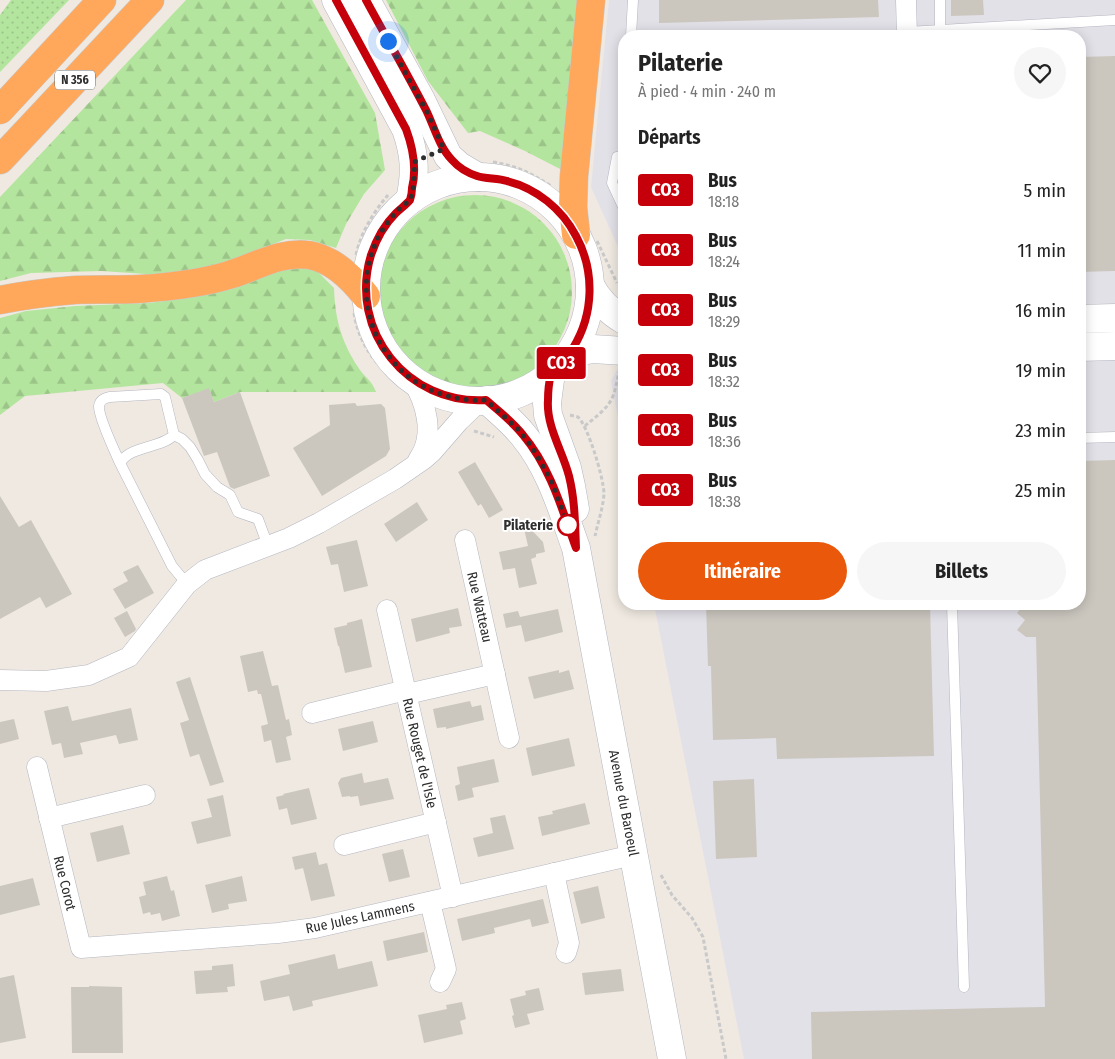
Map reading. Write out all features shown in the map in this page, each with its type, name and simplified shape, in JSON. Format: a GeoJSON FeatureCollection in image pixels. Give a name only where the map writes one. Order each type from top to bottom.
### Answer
{"type":"FeatureCollection","features":[{"type":"Feature","properties":{"kind":"highway","name":"N 356"},"geometry":{"type":"LineString","coordinates":[[0,110],[102,0]]}},
{"type":"Feature","properties":{"kind":"highway","name":"N 356"},"geometry":{"type":"LineString","coordinates":[[0,160],[150,0]]}},
{"type":"Feature","properties":{"kind":"highway"},"geometry":{"type":"LineString","coordinates":[[585,235],[574,215],[573,197],[591,0]]}},
{"type":"Feature","properties":{"kind":"highway"},"geometry":{"type":"LineString","coordinates":[[0,300],[27,294],[186,285],[205,282],[259,263],[297,254],[321,258],[332,264],[359,288]]}},
{"type":"Feature","properties":{"kind":"main road"},"geometry":{"type":"LineString","coordinates":[[336,0],[406,129],[410,140],[414,162],[414,180],[401,195],[394,215],[381,233],[369,263],[366,285],[359,288],[382,346],[416,388],[420,384],[439,393],[460,399],[484,400],[507,396],[535,385],[552,372],[570,353],[579,337],[589,303],[590,284]]}},
{"type":"Feature","properties":{"kind":"main road"},"geometry":{"type":"LineString","coordinates":[[366,0],[448,156],[459,166],[482,169],[496,179],[514,183],[539,195],[585,235],[586,259],[592,290],[608,308],[618,316]]}},
{"type":"Feature","properties":{"kind":"main road"},"geometry":{"type":"LineString","coordinates":[[401,195],[425,190],[482,169]]}},
{"type":"Feature","properties":{"kind":"main road"},"geometry":{"type":"LineString","coordinates":[[1086,320],[1115,318]]}},
{"type":"Feature","properties":{"kind":"main road"},"geometry":{"type":"LineString","coordinates":[[1086,347],[1115,346]]}},
{"type":"Feature","properties":{"kind":"main road"},"geometry":{"type":"LineString","coordinates":[[570,353],[593,349],[618,351]]}},
{"type":"Feature","properties":{"kind":"main road","name":"Avenue du Baroeul"},"geometry":{"type":"LineString","coordinates":[[552,372],[547,403],[550,421],[570,479],[574,504],[585,544],[633,855],[672,1059]]}},
{"type":"Feature","properties":{"kind":"main road","name":"Avenue du Baroeul"},"geometry":{"type":"LineString","coordinates":[[484,400],[523,434],[535,451],[585,544]]}},
{"type":"Feature","properties":{"kind":"street"},"geometry":{"type":"LineString","coordinates":[[906,0],[907,30]]}},
{"type":"Feature","properties":{"kind":"street"},"geometry":{"type":"LineString","coordinates":[[414,466],[424,450],[428,436],[428,423],[416,388]]}},
{"type":"Feature","properties":{"kind":"street"},"geometry":{"type":"LineString","coordinates":[[0,680],[46,681],[89,675],[129,657],[187,584],[205,570],[289,538],[386,484],[424,459],[459,421],[484,400]]}},
{"type":"Feature","properties":{"kind":"street","name":"Rue Watteau"},"geometry":{"type":"LineString","coordinates":[[464,540],[509,738]]}},
{"type":"Feature","properties":{"kind":"street","name":"Rue Rouget de l'Isle"},"geometry":{"type":"LineString","coordinates":[[387,610],[453,897]]}},
{"type":"Feature","properties":{"kind":"street"},"geometry":{"type":"LineString","coordinates":[[312,713],[495,674]]}},
{"type":"Feature","properties":{"kind":"street","name":"Rue Corot"},"geometry":{"type":"LineString","coordinates":[[36,767],[81,948]]}},
{"type":"Feature","properties":{"kind":"street"},"geometry":{"type":"LineString","coordinates":[[49,818],[145,795]]}},
{"type":"Feature","properties":{"kind":"street"},"geometry":{"type":"LineString","coordinates":[[344,845],[436,822]]}},
{"type":"Feature","properties":{"kind":"street","name":"Rue Jules Lammens"},"geometry":{"type":"LineString","coordinates":[[81,948],[315,928],[633,855]]}},
{"type":"Feature","properties":{"kind":"street"},"geometry":{"type":"LineString","coordinates":[[554,873],[569,943],[566,953]]}},
{"type":"Feature","properties":{"kind":"street"},"geometry":{"type":"LineString","coordinates":[[430,902],[446,969],[440,982]]}},
{"type":"Feature","properties":{"kind":"lane"},"geometry":{"type":"LineString","coordinates":[[632,30],[634,0]]}},
{"type":"Feature","properties":{"kind":"lane"},"geometry":{"type":"LineString","coordinates":[[940,0],[940,30],[1115,20]]}},
{"type":"Feature","properties":{"kind":"lane"},"geometry":{"type":"LineString","coordinates":[[618,157],[616,157],[612,183],[618,196]]}},
{"type":"Feature","properties":{"kind":"lane"},"geometry":{"type":"LineString","coordinates":[[187,584],[172,566],[120,463],[100,412],[99,406],[104,398],[161,394],[164,397],[174,435],[182,439],[190,448],[205,474],[217,487],[230,495],[238,512],[258,519],[268,546]]}},
{"type":"Feature","properties":{"kind":"lane"},"geometry":{"type":"LineString","coordinates":[[120,463],[123,457],[169,439],[174,435]]}},
{"type":"Feature","properties":{"kind":"lane"},"geometry":{"type":"LineString","coordinates":[[1086,438],[1115,437]]}},
{"type":"Feature","properties":{"kind":"lane"},"geometry":{"type":"LineString","coordinates":[[952,610],[964,987]]}},
{"type":"Feature","properties":{"kind":"path"},"geometry":{"type":"LineString","coordinates":[[482,169],[502,164],[526,171],[573,197]]}},
{"type":"Feature","properties":{"kind":"path"},"geometry":{"type":"LineString","coordinates":[[401,195],[375,210],[364,232],[358,247],[359,288],[353,302],[355,320],[368,352],[382,369],[408,390],[416,388]]}},
{"type":"Feature","properties":{"kind":"path"},"geometry":{"type":"LineString","coordinates":[[585,235],[618,287]]}},
{"type":"Feature","properties":{"kind":"path"},"geometry":{"type":"LineString","coordinates":[[584,426],[603,411],[613,398],[618,374]]}},
{"type":"Feature","properties":{"kind":"path"},"geometry":{"type":"LineString","coordinates":[[550,421],[564,416],[572,415],[578,417],[583,422],[597,462],[603,484],[603,500],[585,544]]}},
{"type":"Feature","properties":{"kind":"path"},"geometry":{"type":"LineString","coordinates":[[459,421],[469,429],[507,442],[514,442],[523,434]]}},
{"type":"Feature","properties":{"kind":"path"},"geometry":{"type":"LineString","coordinates":[[660,870],[664,883],[672,896],[692,918],[703,937],[726,1059]]}},
{"type":"Feature","properties":{"kind":"shaded area"},"geometry":{"type":"Polygon","coordinates":[[[609,0],[1115,0],[1115,1059],[744,1059],[655,610],[1086,610],[1086,30],[618,30],[618,247],[591,187],[609,0]]]}},
{"type":"Feature","properties":{"kind":"shaded area"},"geometry":{"type":"Polygon","coordinates":[[[618,368],[618,417],[611,381],[618,368]]]}},
{"type":"Feature","properties":{"kind":"green space"},"geometry":{"type":"Polygon","coordinates":[[[11,0],[69,0],[0,72],[0,15],[11,0]]]}},
{"type":"Feature","properties":{"kind":"green space"},"geometry":{"type":"Polygon","coordinates":[[[186,0],[312,0],[375,113],[385,170],[364,194],[346,224],[336,248],[310,240],[286,239],[210,269],[161,275],[101,271],[31,273],[0,281],[0,197],[186,0]]]}},
{"type":"Feature","properties":{"kind":"green space"},"geometry":{"type":"Polygon","coordinates":[[[386,0],[578,0],[562,170],[480,131],[468,133],[428,81],[386,0]]]}},
{"type":"Feature","properties":{"kind":"green space"},"geometry":{"type":"Polygon","coordinates":[[[485,195],[494,196],[521,206],[544,223],[556,238],[565,255],[571,273],[571,311],[565,329],[556,346],[544,361],[529,373],[512,382],[494,388],[465,389],[456,388],[429,378],[413,367],[400,354],[389,338],[379,311],[378,282],[379,273],[389,246],[400,230],[413,217],[429,206],[456,196],[485,195]]]}},
{"type":"Feature","properties":{"kind":"green space"},"geometry":{"type":"Polygon","coordinates":[[[294,264],[315,269],[334,288],[340,329],[347,348],[376,392],[240,392],[214,402],[209,389],[182,398],[163,383],[25,396],[0,415],[0,318],[26,311],[75,306],[149,303],[194,297],[294,264]]]}},
{"type":"Feature","properties":{"kind":"building"},"geometry":{"type":"Polygon","coordinates":[[[659,0],[878,0],[879,17],[659,23],[659,0]]]}},
{"type":"Feature","properties":{"kind":"building"},"geometry":{"type":"Polygon","coordinates":[[[951,0],[983,0],[984,15],[951,16],[951,0]]]}},
{"type":"Feature","properties":{"kind":"building"},"geometry":{"type":"Polygon","coordinates":[[[1115,56],[1115,271],[1086,272],[1086,57],[1115,56]]]}},
{"type":"Feature","properties":{"kind":"building"},"geometry":{"type":"Polygon","coordinates":[[[209,388],[214,402],[240,392],[270,476],[234,489],[230,487],[217,452],[204,456],[182,398],[209,388]]]}},
{"type":"Feature","properties":{"kind":"building"},"geometry":{"type":"Polygon","coordinates":[[[355,403],[357,406],[381,404],[385,408],[390,449],[386,456],[322,496],[293,448],[330,425],[329,405],[355,403]]]}},
{"type":"Feature","properties":{"kind":"building"},"geometry":{"type":"Polygon","coordinates":[[[1115,460],[1115,1059],[812,1059],[811,1012],[1045,1007],[1036,637],[1026,637],[1017,630],[1025,620],[1017,613],[1019,610],[1086,610],[1086,461],[1115,460]]]}},
{"type":"Feature","properties":{"kind":"building"},"geometry":{"type":"Polygon","coordinates":[[[475,462],[503,510],[489,518],[481,504],[478,506],[458,472],[475,462]]]}},
{"type":"Feature","properties":{"kind":"building"},"geometry":{"type":"Polygon","coordinates":[[[0,496],[19,527],[31,520],[72,594],[46,608],[40,597],[0,619],[0,496]]]}},
{"type":"Feature","properties":{"kind":"building"},"geometry":{"type":"Polygon","coordinates":[[[417,502],[428,520],[396,542],[384,524],[417,502]]]}},
{"type":"Feature","properties":{"kind":"building"},"geometry":{"type":"Polygon","coordinates":[[[522,520],[543,542],[545,552],[536,554],[536,557],[531,559],[537,584],[519,588],[515,568],[503,570],[499,552],[528,546],[522,520]]]}},
{"type":"Feature","properties":{"kind":"building"},"geometry":{"type":"Polygon","coordinates":[[[357,540],[368,586],[344,592],[338,564],[331,565],[326,547],[357,540]]]}},
{"type":"Feature","properties":{"kind":"building"},"geometry":{"type":"Polygon","coordinates":[[[138,565],[154,593],[125,609],[113,589],[128,581],[123,572],[138,565]]]}},
{"type":"Feature","properties":{"kind":"building"},"geometry":{"type":"Polygon","coordinates":[[[458,608],[462,626],[449,628],[450,633],[416,642],[411,619],[458,608]]]}},
{"type":"Feature","properties":{"kind":"building"},"geometry":{"type":"Polygon","coordinates":[[[558,609],[563,632],[525,642],[521,625],[506,628],[503,614],[518,611],[520,617],[558,609]]]}},
{"type":"Feature","properties":{"kind":"building"},"geometry":{"type":"Polygon","coordinates":[[[706,610],[930,610],[934,756],[777,759],[776,738],[713,740],[711,666],[708,666],[706,610]]]}},
{"type":"Feature","properties":{"kind":"building"},"geometry":{"type":"Polygon","coordinates":[[[127,611],[136,629],[125,637],[114,618],[127,611]]]}},
{"type":"Feature","properties":{"kind":"building"},"geometry":{"type":"Polygon","coordinates":[[[362,619],[372,667],[345,673],[334,628],[362,619]]]}},
{"type":"Feature","properties":{"kind":"building"},"geometry":{"type":"Polygon","coordinates":[[[263,651],[272,686],[278,685],[286,720],[289,719],[292,735],[286,737],[291,760],[276,763],[271,740],[264,742],[261,726],[268,724],[261,694],[258,694],[257,690],[248,692],[240,656],[263,651]]]}},
{"type":"Feature","properties":{"kind":"building"},"geometry":{"type":"Polygon","coordinates":[[[559,670],[559,673],[569,670],[574,689],[534,699],[528,677],[559,670]]]}},
{"type":"Feature","properties":{"kind":"building"},"geometry":{"type":"Polygon","coordinates":[[[190,677],[224,782],[210,786],[199,754],[190,757],[180,723],[189,720],[176,682],[190,677]]]}},
{"type":"Feature","properties":{"kind":"building"},"geometry":{"type":"Polygon","coordinates":[[[470,701],[472,707],[481,705],[484,720],[446,729],[446,727],[437,728],[433,709],[470,701]]]}},
{"type":"Feature","properties":{"kind":"building"},"geometry":{"type":"Polygon","coordinates":[[[68,706],[72,721],[131,708],[138,740],[119,744],[116,735],[80,743],[83,754],[64,758],[61,743],[52,745],[44,711],[68,706]]]}},
{"type":"Feature","properties":{"kind":"building"},"geometry":{"type":"Polygon","coordinates":[[[14,719],[19,739],[0,744],[0,722],[14,719]]]}},
{"type":"Feature","properties":{"kind":"building"},"geometry":{"type":"Polygon","coordinates":[[[373,721],[378,742],[343,751],[338,729],[373,721]]]}},
{"type":"Feature","properties":{"kind":"building"},"geometry":{"type":"Polygon","coordinates":[[[569,738],[575,766],[532,776],[526,748],[569,738]]]}},
{"type":"Feature","properties":{"kind":"building"},"geometry":{"type":"Polygon","coordinates":[[[494,759],[499,782],[472,788],[474,797],[458,801],[455,786],[460,784],[457,767],[494,759]]]}},
{"type":"Feature","properties":{"kind":"building"},"geometry":{"type":"Polygon","coordinates":[[[362,773],[364,783],[388,778],[394,799],[360,806],[358,796],[342,797],[338,783],[341,778],[362,773]]]}},
{"type":"Feature","properties":{"kind":"building"},"geometry":{"type":"Polygon","coordinates":[[[754,779],[757,857],[716,859],[713,781],[754,779]]]}},
{"type":"Feature","properties":{"kind":"building"},"geometry":{"type":"Polygon","coordinates":[[[309,788],[317,819],[291,825],[287,808],[279,810],[276,797],[309,788]]]}},
{"type":"Feature","properties":{"kind":"building"},"geometry":{"type":"Polygon","coordinates":[[[223,795],[231,836],[197,844],[191,822],[212,817],[207,799],[223,795]]]}},
{"type":"Feature","properties":{"kind":"building"},"geometry":{"type":"Polygon","coordinates":[[[585,803],[590,824],[542,836],[538,817],[553,814],[552,811],[585,803]]]}},
{"type":"Feature","properties":{"kind":"building"},"geometry":{"type":"Polygon","coordinates":[[[505,815],[514,849],[478,857],[473,838],[493,833],[490,818],[505,815]]]}},
{"type":"Feature","properties":{"kind":"building"},"geometry":{"type":"Polygon","coordinates":[[[123,825],[130,854],[97,862],[90,833],[123,825]]]}},
{"type":"Feature","properties":{"kind":"building"},"geometry":{"type":"Polygon","coordinates":[[[403,849],[410,877],[389,882],[382,854],[403,849]]]}},
{"type":"Feature","properties":{"kind":"building"},"geometry":{"type":"Polygon","coordinates":[[[316,852],[319,865],[327,863],[335,896],[311,901],[303,868],[295,870],[292,857],[316,852]]]}},
{"type":"Feature","properties":{"kind":"building"},"geometry":{"type":"Polygon","coordinates":[[[167,876],[171,891],[174,890],[180,916],[162,921],[160,913],[151,915],[150,912],[143,914],[139,897],[146,895],[143,882],[167,876]]]}},
{"type":"Feature","properties":{"kind":"building"},"geometry":{"type":"Polygon","coordinates":[[[242,876],[247,901],[228,904],[229,909],[212,913],[205,885],[242,876]]]}},
{"type":"Feature","properties":{"kind":"building"},"geometry":{"type":"Polygon","coordinates":[[[33,878],[40,905],[0,915],[0,886],[33,878]]]}},
{"type":"Feature","properties":{"kind":"building"},"geometry":{"type":"Polygon","coordinates":[[[598,886],[605,918],[581,924],[573,892],[598,886]]]}},
{"type":"Feature","properties":{"kind":"building"},"geometry":{"type":"Polygon","coordinates":[[[543,899],[549,923],[532,927],[530,919],[494,928],[495,933],[462,941],[457,919],[543,899]]]}},
{"type":"Feature","properties":{"kind":"building"},"geometry":{"type":"Polygon","coordinates":[[[424,932],[428,952],[387,961],[383,941],[424,932]]]}},
{"type":"Feature","properties":{"kind":"building"},"geometry":{"type":"Polygon","coordinates":[[[335,954],[338,969],[372,961],[378,986],[312,1001],[313,1006],[293,1011],[289,996],[264,1001],[260,981],[290,974],[288,965],[335,954]]]}},
{"type":"Feature","properties":{"kind":"building"},"geometry":{"type":"Polygon","coordinates":[[[233,964],[235,986],[227,987],[228,992],[196,994],[194,971],[212,970],[212,966],[233,964]]]}},
{"type":"Feature","properties":{"kind":"building"},"geometry":{"type":"Polygon","coordinates":[[[621,969],[624,991],[585,995],[582,973],[621,969]]]}},
{"type":"Feature","properties":{"kind":"building"},"geometry":{"type":"Polygon","coordinates":[[[14,975],[26,1038],[0,1043],[0,978],[14,975]]]}},
{"type":"Feature","properties":{"kind":"building"},"geometry":{"type":"Polygon","coordinates":[[[71,987],[122,987],[123,1053],[72,1053],[71,987]]]}},
{"type":"Feature","properties":{"kind":"building"},"geometry":{"type":"Polygon","coordinates":[[[539,988],[544,1010],[527,1014],[530,1024],[515,1028],[510,999],[526,995],[525,991],[539,988]]]}},
{"type":"Feature","properties":{"kind":"building"},"geometry":{"type":"Polygon","coordinates":[[[462,1002],[466,1019],[460,1021],[463,1034],[424,1043],[418,1015],[447,1009],[446,1005],[462,1002]]]}},
{"type":"Feature","properties":{"kind":"bus line","name":"CO3"},"geometry":{"type":"LineString","coordinates":[[336,0],[406,129],[414,162],[415,171],[410,200],[401,207],[381,233],[369,263],[366,285],[367,306],[377,337],[395,363],[410,378],[429,389],[449,396],[460,399],[486,400],[523,434],[551,480],[576,548],[574,504],[570,479],[550,421],[547,403],[552,372],[570,353],[582,329],[587,312],[590,284],[583,251],[576,235],[566,220],[547,200],[523,186],[506,180],[478,177],[452,161],[366,0]]}},
{"type":"Feature","properties":{"kind":"place","name":"Pilaterie"},"geometry":{"type":"Point","coordinates":[568,525]}},
{"type":"Feature","properties":{"kind":"route"},"geometry":{"type":"LineString","coordinates":[[388,41],[427,112],[444,149],[414,162],[415,171],[410,200],[401,207],[387,224],[372,253],[367,274],[366,296],[373,327],[388,355],[410,378],[429,389],[449,396],[460,399],[486,400],[523,434],[543,464],[568,525]]}}]}
